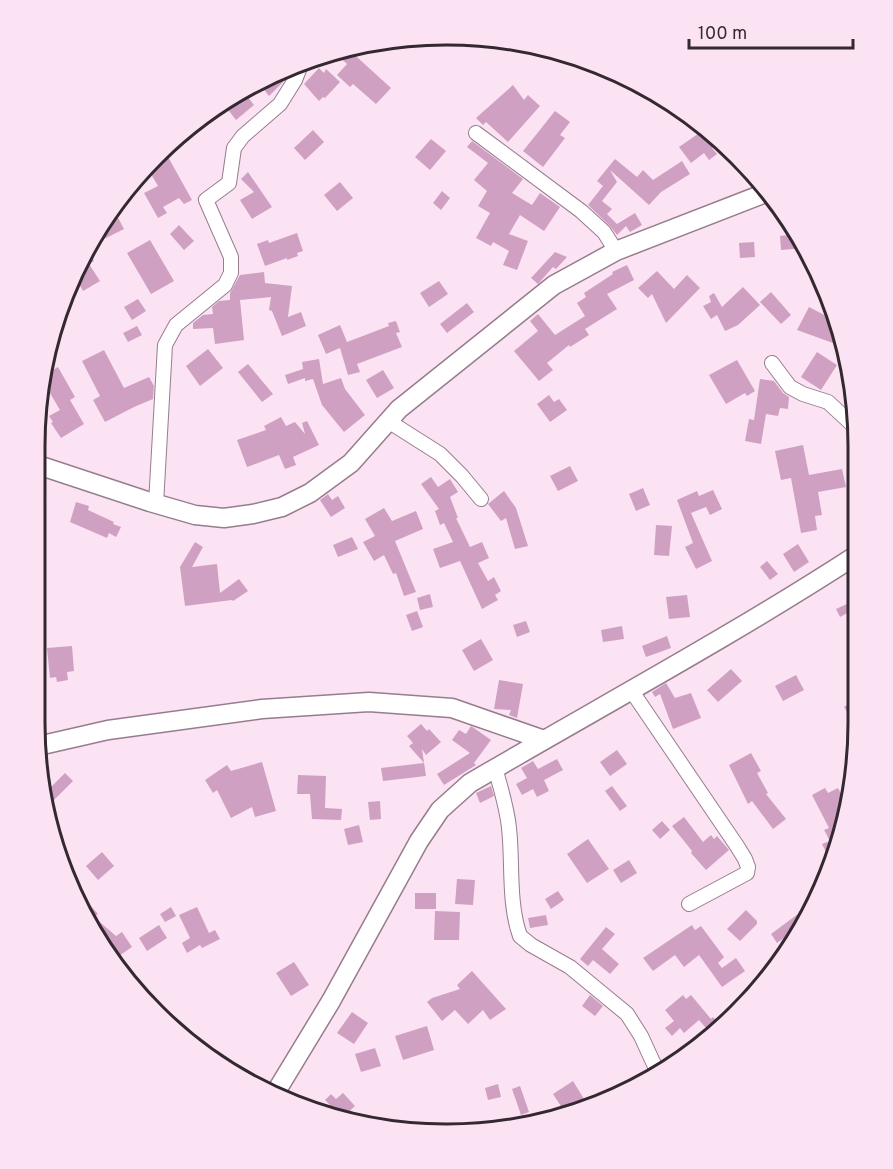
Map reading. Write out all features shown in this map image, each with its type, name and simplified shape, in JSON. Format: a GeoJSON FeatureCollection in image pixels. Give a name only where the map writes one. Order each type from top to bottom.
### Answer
{"type":"FeatureCollection","features":[{"type":"Feature","properties":{"kind":"main road"},"geometry":{"type":"LineString","coordinates":[[45,467],[195,515],[224,518],[282,507],[310,493],[351,463],[388,421],[436,378],[554,285],[616,251],[759,195]]}},
{"type":"Feature","properties":{"kind":"main road"},"geometry":{"type":"LineString","coordinates":[[279,1087],[331,1001],[419,841],[440,810],[470,783],[813,584],[848,561]]}},
{"type":"Feature","properties":{"kind":"main road"},"geometry":{"type":"LineString","coordinates":[[46,744],[108,730],[250,711],[369,702],[452,708],[544,740]]}},
{"type":"Feature","properties":{"kind":"street"},"geometry":{"type":"LineString","coordinates":[[156,504],[165,345],[176,325],[225,285],[231,273],[231,257],[206,200],[229,183],[234,148],[243,136],[280,104],[297,74]]}},
{"type":"Feature","properties":{"kind":"street"},"geometry":{"type":"LineString","coordinates":[[476,133],[581,211],[604,232],[616,251]]}},
{"type":"Feature","properties":{"kind":"street"},"geometry":{"type":"LineString","coordinates":[[772,363],[790,387],[828,402],[847,420]]}},
{"type":"Feature","properties":{"kind":"street"},"geometry":{"type":"LineString","coordinates":[[388,421],[440,454],[481,499]]}},
{"type":"Feature","properties":{"kind":"street"},"geometry":{"type":"LineString","coordinates":[[631,690],[737,846],[748,867],[747,873],[689,904]]}},
{"type":"Feature","properties":{"kind":"street"},"geometry":{"type":"LineString","coordinates":[[495,768],[509,828],[511,874],[520,936],[531,945],[570,967],[627,1014],[641,1036],[655,1065]]}},
{"type":"Feature","properties":{"kind":"building"},"geometry":{"type":"Polygon","coordinates":[[[356,56],[391,88],[376,104],[353,84],[350,87],[337,75],[347,64],[342,59],[356,56]]]}},
{"type":"Feature","properties":{"kind":"building"},"geometry":{"type":"Polygon","coordinates":[[[319,68],[324,73],[326,69],[340,82],[325,98],[319,101],[304,84],[319,68]]]}},
{"type":"Feature","properties":{"kind":"building"},"geometry":{"type":"Polygon","coordinates":[[[282,81],[283,82],[269,96],[264,89],[282,81]]]}},
{"type":"Feature","properties":{"kind":"building"},"geometry":{"type":"Polygon","coordinates":[[[513,85],[524,100],[528,95],[540,106],[508,142],[486,122],[483,125],[476,118],[513,85]]]}},
{"type":"Feature","properties":{"kind":"building"},"geometry":{"type":"Polygon","coordinates":[[[248,98],[254,105],[236,120],[228,110],[248,98]]]}},
{"type":"Feature","properties":{"kind":"building"},"geometry":{"type":"Polygon","coordinates":[[[555,111],[570,122],[560,135],[565,138],[543,167],[523,151],[555,111]]]}},
{"type":"Feature","properties":{"kind":"building"},"geometry":{"type":"Polygon","coordinates":[[[313,130],[324,142],[305,160],[294,148],[313,130]]]}},
{"type":"Feature","properties":{"kind":"building"},"geometry":{"type":"Polygon","coordinates":[[[698,134],[713,147],[717,154],[709,160],[704,153],[691,163],[679,147],[698,134]]]}},
{"type":"Feature","properties":{"kind":"building"},"geometry":{"type":"Polygon","coordinates":[[[431,139],[446,151],[430,170],[415,157],[431,139]]]}},
{"type":"Feature","properties":{"kind":"building"},"geometry":{"type":"Polygon","coordinates":[[[472,141],[523,179],[512,193],[532,205],[540,193],[560,207],[544,231],[520,215],[509,234],[528,241],[517,270],[503,265],[509,251],[493,242],[491,246],[476,238],[490,213],[478,206],[487,191],[474,180],[488,163],[467,147],[472,141]]]}},
{"type":"Feature","properties":{"kind":"building"},"geometry":{"type":"Polygon","coordinates":[[[169,158],[192,200],[184,204],[179,198],[163,207],[167,213],[158,218],[144,193],[158,186],[152,175],[169,158]]]}},
{"type":"Feature","properties":{"kind":"building"},"geometry":{"type":"Polygon","coordinates":[[[615,159],[637,177],[643,170],[653,180],[682,161],[690,174],[661,192],[649,205],[610,170],[617,182],[602,201],[612,209],[607,214],[617,224],[635,213],[642,225],[630,232],[626,226],[617,235],[588,205],[603,186],[597,181],[615,159]]]}},
{"type":"Feature","properties":{"kind":"building"},"geometry":{"type":"Polygon","coordinates":[[[248,172],[272,207],[252,219],[240,200],[254,192],[241,179],[248,172]]]}},
{"type":"Feature","properties":{"kind":"building"},"geometry":{"type":"Polygon","coordinates":[[[340,182],[353,198],[337,211],[324,195],[340,182]]]}},
{"type":"Feature","properties":{"kind":"building"},"geometry":{"type":"Polygon","coordinates":[[[442,191],[450,198],[441,210],[433,203],[442,191]]]}},
{"type":"Feature","properties":{"kind":"building"},"geometry":{"type":"Polygon","coordinates":[[[117,217],[124,229],[103,240],[117,217]]]}},
{"type":"Feature","properties":{"kind":"building"},"geometry":{"type":"Polygon","coordinates":[[[179,225],[194,241],[184,250],[170,234],[179,225]]]}},
{"type":"Feature","properties":{"kind":"building"},"geometry":{"type":"Polygon","coordinates":[[[297,233],[303,251],[297,253],[298,256],[265,266],[257,244],[268,240],[269,243],[297,233]]]}},
{"type":"Feature","properties":{"kind":"building"},"geometry":{"type":"Polygon","coordinates":[[[787,235],[796,249],[781,250],[780,236],[787,235]]]}},
{"type":"Feature","properties":{"kind":"building"},"geometry":{"type":"Polygon","coordinates":[[[150,240],[174,281],[151,294],[127,253],[150,240]]]}},
{"type":"Feature","properties":{"kind":"building"},"geometry":{"type":"Polygon","coordinates":[[[754,242],[755,257],[740,258],[739,243],[754,242]]]}},
{"type":"Feature","properties":{"kind":"building"},"geometry":{"type":"Polygon","coordinates":[[[555,252],[567,257],[556,269],[553,267],[538,284],[531,278],[555,252]]]}},
{"type":"Feature","properties":{"kind":"building"},"geometry":{"type":"Polygon","coordinates":[[[92,258],[94,261],[89,264],[100,281],[83,291],[80,285],[86,269],[92,258]]]}},
{"type":"Feature","properties":{"kind":"building"},"geometry":{"type":"Polygon","coordinates":[[[627,265],[634,280],[607,294],[617,309],[585,329],[589,335],[570,347],[569,345],[547,363],[553,370],[539,381],[514,351],[538,331],[530,321],[538,314],[555,335],[585,316],[577,303],[586,297],[584,293],[613,274],[612,272],[627,265]]]}},
{"type":"Feature","properties":{"kind":"building"},"geometry":{"type":"Polygon","coordinates":[[[657,271],[674,289],[687,275],[700,288],[666,323],[652,294],[648,298],[638,288],[657,271]]]}},
{"type":"Feature","properties":{"kind":"building"},"geometry":{"type":"Polygon","coordinates":[[[264,272],[265,283],[292,286],[288,317],[301,312],[306,326],[282,336],[272,311],[269,310],[271,297],[240,300],[244,340],[215,344],[213,328],[193,329],[193,323],[203,315],[213,314],[212,307],[219,301],[230,300],[230,293],[240,275],[264,272]]]}},
{"type":"Feature","properties":{"kind":"building"},"geometry":{"type":"Polygon","coordinates":[[[439,281],[448,294],[429,307],[420,293],[439,281]]]}},
{"type":"Feature","properties":{"kind":"building"},"geometry":{"type":"Polygon","coordinates":[[[743,287],[760,305],[738,325],[725,331],[717,315],[711,319],[703,306],[711,302],[709,296],[714,293],[722,307],[743,287]]]}},
{"type":"Feature","properties":{"kind":"building"},"geometry":{"type":"Polygon","coordinates":[[[771,292],[791,315],[781,324],[760,302],[771,292]]]}},
{"type":"Feature","properties":{"kind":"building"},"geometry":{"type":"Polygon","coordinates":[[[138,299],[146,311],[132,320],[124,307],[138,299]]]}},
{"type":"Feature","properties":{"kind":"building"},"geometry":{"type":"Polygon","coordinates":[[[467,303],[474,312],[447,333],[440,324],[467,303]]]}},
{"type":"Feature","properties":{"kind":"building"},"geometry":{"type":"Polygon","coordinates":[[[809,307],[827,316],[834,343],[797,330],[809,307]]]}},
{"type":"Feature","properties":{"kind":"building"},"geometry":{"type":"Polygon","coordinates":[[[396,321],[400,332],[396,333],[402,347],[357,364],[360,372],[348,375],[340,348],[326,354],[318,335],[340,325],[347,342],[389,326],[388,323],[396,321]]]}},
{"type":"Feature","properties":{"kind":"building"},"geometry":{"type":"Polygon","coordinates":[[[137,326],[142,335],[128,342],[123,333],[137,326]]]}},
{"type":"Feature","properties":{"kind":"building"},"geometry":{"type":"Polygon","coordinates":[[[208,349],[223,368],[200,386],[186,366],[208,349]]]}},
{"type":"Feature","properties":{"kind":"building"},"geometry":{"type":"Polygon","coordinates":[[[104,350],[124,388],[149,377],[154,386],[153,399],[105,422],[93,400],[100,396],[82,361],[104,350]]]}},
{"type":"Feature","properties":{"kind":"building"},"geometry":{"type":"Polygon","coordinates":[[[817,352],[837,365],[821,390],[801,377],[817,352]]]}},
{"type":"Feature","properties":{"kind":"building"},"geometry":{"type":"Polygon","coordinates":[[[319,359],[323,384],[341,378],[345,389],[365,415],[344,432],[322,405],[313,379],[305,381],[305,378],[288,384],[285,375],[303,369],[302,362],[319,359]]]}},
{"type":"Feature","properties":{"kind":"building"},"geometry":{"type":"Polygon","coordinates":[[[737,360],[755,391],[747,396],[745,393],[726,404],[709,375],[737,360]]]}},
{"type":"Feature","properties":{"kind":"building"},"geometry":{"type":"Polygon","coordinates":[[[248,364],[273,394],[262,402],[238,372],[248,364]]]}},
{"type":"Feature","properties":{"kind":"building"},"geometry":{"type":"Polygon","coordinates":[[[58,367],[75,397],[70,400],[84,424],[61,438],[49,416],[60,410],[49,391],[53,370],[58,367]]]}},
{"type":"Feature","properties":{"kind":"building"},"geometry":{"type":"Polygon","coordinates":[[[383,370],[394,388],[377,398],[366,380],[383,370]]]}},
{"type":"Feature","properties":{"kind":"building"},"geometry":{"type":"Polygon","coordinates":[[[760,379],[774,381],[789,397],[788,409],[780,408],[778,416],[766,414],[761,444],[745,441],[749,419],[754,420],[760,379]]]}},
{"type":"Feature","properties":{"kind":"building"},"geometry":{"type":"Polygon","coordinates":[[[549,395],[554,402],[559,399],[567,410],[550,422],[537,404],[549,395]]]}},
{"type":"Feature","properties":{"kind":"building"},"geometry":{"type":"Polygon","coordinates":[[[281,417],[286,426],[295,422],[305,434],[302,423],[307,421],[319,445],[293,457],[296,465],[285,469],[279,455],[247,467],[237,440],[266,430],[264,426],[281,417]]]}},
{"type":"Feature","properties":{"kind":"building"},"geometry":{"type":"Polygon","coordinates":[[[803,445],[809,475],[842,469],[846,487],[818,492],[822,515],[815,516],[817,530],[801,533],[791,478],[781,480],[775,451],[803,445]]]}},
{"type":"Feature","properties":{"kind":"building"},"geometry":{"type":"Polygon","coordinates":[[[570,466],[578,481],[558,491],[550,476],[570,466]]]}},
{"type":"Feature","properties":{"kind":"building"},"geometry":{"type":"Polygon","coordinates":[[[431,477],[438,487],[450,479],[458,492],[450,497],[458,518],[456,518],[470,547],[482,542],[489,558],[478,563],[488,581],[494,577],[501,591],[495,595],[498,600],[482,609],[460,561],[440,568],[433,549],[453,542],[444,523],[440,525],[435,511],[439,509],[421,484],[431,477]]]}},
{"type":"Feature","properties":{"kind":"building"},"geometry":{"type":"Polygon","coordinates":[[[643,488],[650,505],[636,511],[629,494],[643,488]]]}},
{"type":"Feature","properties":{"kind":"building"},"geometry":{"type":"Polygon","coordinates":[[[713,490],[722,509],[710,515],[706,507],[691,513],[712,561],[696,569],[685,547],[693,543],[677,500],[697,491],[699,496],[713,490]]]}},
{"type":"Feature","properties":{"kind":"building"},"geometry":{"type":"Polygon","coordinates":[[[504,491],[516,508],[528,546],[515,549],[506,518],[501,521],[488,504],[504,491]]]}},
{"type":"Feature","properties":{"kind":"building"},"geometry":{"type":"Polygon","coordinates":[[[328,494],[332,500],[338,496],[345,508],[331,517],[320,500],[328,494]]]}},
{"type":"Feature","properties":{"kind":"building"},"geometry":{"type":"Polygon","coordinates":[[[76,502],[89,506],[88,510],[121,527],[116,537],[109,533],[107,538],[70,522],[76,502]]]}},
{"type":"Feature","properties":{"kind":"building"},"geometry":{"type":"Polygon","coordinates":[[[384,508],[392,521],[416,511],[423,529],[395,541],[416,592],[404,596],[396,573],[393,574],[384,555],[374,561],[363,542],[375,536],[365,519],[384,508]]]}},
{"type":"Feature","properties":{"kind":"building"},"geometry":{"type":"Polygon","coordinates":[[[656,525],[672,526],[669,556],[654,555],[656,525]]]}},
{"type":"Feature","properties":{"kind":"building"},"geometry":{"type":"Polygon","coordinates":[[[352,537],[358,549],[338,557],[333,545],[352,537]]]}},
{"type":"Feature","properties":{"kind":"building"},"geometry":{"type":"Polygon","coordinates":[[[195,542],[203,547],[192,567],[217,564],[220,593],[239,579],[248,591],[233,601],[185,606],[180,567],[195,542]]]}},
{"type":"Feature","properties":{"kind":"building"},"geometry":{"type":"Polygon","coordinates":[[[798,544],[809,562],[794,572],[783,554],[798,544]]]}},
{"type":"Feature","properties":{"kind":"building"},"geometry":{"type":"Polygon","coordinates":[[[767,561],[778,574],[770,580],[760,567],[767,561]]]}},
{"type":"Feature","properties":{"kind":"building"},"geometry":{"type":"Polygon","coordinates":[[[430,594],[433,607],[420,610],[417,598],[430,594]]]}},
{"type":"Feature","properties":{"kind":"building"},"geometry":{"type":"Polygon","coordinates":[[[687,595],[690,617],[669,619],[666,597],[687,595]]]}},
{"type":"Feature","properties":{"kind":"building"},"geometry":{"type":"Polygon","coordinates":[[[848,603],[848,613],[840,617],[836,609],[848,603]]]}},
{"type":"Feature","properties":{"kind":"building"},"geometry":{"type":"Polygon","coordinates":[[[417,611],[423,627],[412,631],[406,615],[417,611]]]}},
{"type":"Feature","properties":{"kind":"building"},"geometry":{"type":"Polygon","coordinates":[[[526,621],[530,632],[517,637],[513,625],[526,621]]]}},
{"type":"Feature","properties":{"kind":"building"},"geometry":{"type":"Polygon","coordinates":[[[622,626],[624,639],[603,642],[601,630],[622,626]]]}},
{"type":"Feature","properties":{"kind":"building"},"geometry":{"type":"Polygon","coordinates":[[[667,636],[671,648],[646,657],[642,646],[667,636]]]}},
{"type":"Feature","properties":{"kind":"building"},"geometry":{"type":"Polygon","coordinates":[[[481,639],[493,660],[474,671],[462,650],[481,639]]]}},
{"type":"Feature","properties":{"kind":"building"},"geometry":{"type":"Polygon","coordinates":[[[72,646],[74,671],[67,672],[68,680],[57,682],[56,677],[50,678],[47,648],[72,646]]]}},
{"type":"Feature","properties":{"kind":"building"},"geometry":{"type":"Polygon","coordinates":[[[731,669],[742,681],[718,702],[707,690],[731,669]]]}},
{"type":"Feature","properties":{"kind":"building"},"geometry":{"type":"Polygon","coordinates":[[[796,675],[804,690],[783,701],[775,686],[796,675]]]}},
{"type":"Feature","properties":{"kind":"building"},"geometry":{"type":"Polygon","coordinates":[[[499,680],[523,684],[517,718],[509,715],[511,710],[494,709],[499,680]]]}},
{"type":"Feature","properties":{"kind":"building"},"geometry":{"type":"Polygon","coordinates":[[[666,683],[675,698],[691,693],[701,718],[673,729],[660,694],[655,697],[652,692],[666,683]]]}},
{"type":"Feature","properties":{"kind":"building"},"geometry":{"type":"Polygon","coordinates":[[[421,724],[441,742],[426,755],[422,749],[426,776],[383,781],[381,768],[424,763],[409,746],[413,743],[407,736],[421,724]]]}},
{"type":"Feature","properties":{"kind":"building"},"geometry":{"type":"Polygon","coordinates":[[[471,726],[491,740],[474,763],[476,765],[444,785],[437,774],[470,753],[452,740],[459,730],[466,734],[471,726]]]}},
{"type":"Feature","properties":{"kind":"building"},"geometry":{"type":"Polygon","coordinates":[[[617,750],[627,764],[610,776],[600,762],[617,750]]]}},
{"type":"Feature","properties":{"kind":"building"},"geometry":{"type":"Polygon","coordinates":[[[751,753],[761,771],[757,773],[768,793],[766,794],[786,819],[773,829],[752,801],[748,804],[729,765],[751,753]]]}},
{"type":"Feature","properties":{"kind":"building"},"geometry":{"type":"Polygon","coordinates":[[[557,759],[563,770],[544,780],[549,791],[537,797],[533,789],[522,795],[516,784],[527,778],[521,768],[533,761],[538,769],[557,759]]]}},
{"type":"Feature","properties":{"kind":"building"},"geometry":{"type":"Polygon","coordinates":[[[262,762],[276,811],[255,817],[252,807],[231,818],[217,790],[213,793],[205,780],[227,765],[231,771],[262,762]]]}},
{"type":"Feature","properties":{"kind":"building"},"geometry":{"type":"Polygon","coordinates":[[[65,773],[73,781],[53,801],[50,788],[65,773]]]}},
{"type":"Feature","properties":{"kind":"building"},"geometry":{"type":"Polygon","coordinates":[[[298,775],[326,776],[325,808],[342,809],[341,820],[312,819],[310,794],[297,794],[298,775]]]}},
{"type":"Feature","properties":{"kind":"building"},"geometry":{"type":"Polygon","coordinates":[[[491,786],[494,796],[480,803],[476,793],[491,786]]]}},
{"type":"Feature","properties":{"kind":"building"},"geometry":{"type":"Polygon","coordinates":[[[612,786],[627,806],[620,811],[605,791],[612,786]]]}},
{"type":"Feature","properties":{"kind":"building"},"geometry":{"type":"Polygon","coordinates":[[[825,788],[828,793],[838,788],[841,794],[830,841],[824,830],[829,828],[812,795],[825,788]]]}},
{"type":"Feature","properties":{"kind":"building"},"geometry":{"type":"Polygon","coordinates":[[[380,801],[381,819],[370,820],[368,802],[380,801]]]}},
{"type":"Feature","properties":{"kind":"building"},"geometry":{"type":"Polygon","coordinates":[[[684,817],[703,842],[711,835],[714,839],[717,836],[729,850],[706,870],[672,826],[684,817]]]}},
{"type":"Feature","properties":{"kind":"building"},"geometry":{"type":"Polygon","coordinates":[[[662,821],[670,830],[660,839],[652,830],[662,821]]]}},
{"type":"Feature","properties":{"kind":"building"},"geometry":{"type":"Polygon","coordinates":[[[359,825],[363,842],[348,845],[344,829],[359,825]]]}},
{"type":"Feature","properties":{"kind":"building"},"geometry":{"type":"Polygon","coordinates":[[[588,839],[609,869],[587,883],[567,854],[588,839]]]}},
{"type":"Feature","properties":{"kind":"building"},"geometry":{"type":"Polygon","coordinates":[[[830,841],[827,853],[822,844],[830,841]]]}},
{"type":"Feature","properties":{"kind":"building"},"geometry":{"type":"Polygon","coordinates":[[[102,852],[114,866],[98,880],[86,866],[102,852]]]}},
{"type":"Feature","properties":{"kind":"building"},"geometry":{"type":"Polygon","coordinates":[[[629,860],[637,873],[621,883],[613,870],[629,860]]]}},
{"type":"Feature","properties":{"kind":"building"},"geometry":{"type":"Polygon","coordinates":[[[457,879],[475,880],[473,905],[455,904],[457,879]]]}},
{"type":"Feature","properties":{"kind":"building"},"geometry":{"type":"Polygon","coordinates":[[[558,891],[564,900],[551,909],[545,899],[558,891]]]}},
{"type":"Feature","properties":{"kind":"building"},"geometry":{"type":"Polygon","coordinates":[[[415,893],[436,893],[436,909],[415,909],[415,893]]]}},
{"type":"Feature","properties":{"kind":"building"},"geometry":{"type":"Polygon","coordinates":[[[87,901],[98,914],[95,916],[87,901]]]}},
{"type":"Feature","properties":{"kind":"building"},"geometry":{"type":"Polygon","coordinates":[[[171,907],[176,916],[165,922],[160,914],[171,907]]]}},
{"type":"Feature","properties":{"kind":"building"},"geometry":{"type":"Polygon","coordinates":[[[197,907],[209,933],[215,930],[220,939],[202,948],[200,945],[187,953],[182,943],[190,938],[179,915],[197,907]]]}},
{"type":"Feature","properties":{"kind":"building"},"geometry":{"type":"Polygon","coordinates":[[[746,910],[757,921],[757,924],[740,941],[727,929],[746,910]]]}},
{"type":"Feature","properties":{"kind":"building"},"geometry":{"type":"Polygon","coordinates":[[[435,911],[460,912],[459,940],[434,940],[435,911]]]}},
{"type":"Feature","properties":{"kind":"building"},"geometry":{"type":"Polygon","coordinates":[[[546,915],[548,925],[530,928],[528,918],[546,915]]]}},
{"type":"Feature","properties":{"kind":"building"},"geometry":{"type":"Polygon","coordinates":[[[799,915],[786,937],[777,943],[771,934],[799,915]]]}},
{"type":"Feature","properties":{"kind":"building"},"geometry":{"type":"Polygon","coordinates":[[[97,920],[116,936],[122,932],[132,947],[120,955],[97,920]]]}},
{"type":"Feature","properties":{"kind":"building"},"geometry":{"type":"Polygon","coordinates":[[[159,925],[167,938],[147,951],[139,938],[159,925]]]}},
{"type":"Feature","properties":{"kind":"building"},"geometry":{"type":"Polygon","coordinates":[[[692,925],[695,930],[701,926],[724,957],[718,963],[722,968],[736,958],[745,971],[722,987],[699,955],[684,967],[675,955],[653,971],[643,958],[692,925]]]}},
{"type":"Feature","properties":{"kind":"building"},"geometry":{"type":"Polygon","coordinates":[[[606,927],[615,934],[602,949],[619,964],[610,974],[593,960],[588,966],[580,959],[606,927]]]}},
{"type":"Feature","properties":{"kind":"building"},"geometry":{"type":"Polygon","coordinates":[[[294,962],[309,985],[291,996],[276,973],[294,962]]]}},
{"type":"Feature","properties":{"kind":"building"},"geometry":{"type":"Polygon","coordinates":[[[472,971],[506,1009],[490,1020],[483,1010],[468,1024],[455,1010],[442,1021],[427,1002],[432,998],[460,989],[457,985],[472,971]]]}},
{"type":"Feature","properties":{"kind":"building"},"geometry":{"type":"Polygon","coordinates":[[[590,995],[603,1006],[595,1016],[582,1006],[590,995]]]}},
{"type":"Feature","properties":{"kind":"building"},"geometry":{"type":"Polygon","coordinates":[[[683,995],[686,999],[691,995],[711,1019],[713,1017],[716,1020],[706,1028],[699,1020],[684,1033],[680,1028],[672,1036],[665,1028],[674,1021],[665,1010],[683,995]]]}},
{"type":"Feature","properties":{"kind":"building"},"geometry":{"type":"Polygon","coordinates":[[[352,1012],[368,1023],[354,1044],[337,1033],[352,1012]]]}},
{"type":"Feature","properties":{"kind":"building"},"geometry":{"type":"Polygon","coordinates":[[[427,1026],[434,1050],[403,1060],[395,1036],[427,1026]]]}},
{"type":"Feature","properties":{"kind":"building"},"geometry":{"type":"Polygon","coordinates":[[[375,1048],[381,1066],[361,1072],[355,1054],[375,1048]]]}},
{"type":"Feature","properties":{"kind":"building"},"geometry":{"type":"Polygon","coordinates":[[[573,1081],[584,1099],[561,1107],[553,1094],[573,1081]]]}},
{"type":"Feature","properties":{"kind":"building"},"geometry":{"type":"Polygon","coordinates":[[[498,1084],[501,1097],[488,1100],[485,1088],[498,1084]]]}},
{"type":"Feature","properties":{"kind":"building"},"geometry":{"type":"Polygon","coordinates":[[[520,1086],[529,1112],[521,1115],[512,1089],[520,1086]]]}},
{"type":"Feature","properties":{"kind":"building"},"geometry":{"type":"Polygon","coordinates":[[[343,1093],[355,1106],[349,1111],[329,1106],[325,1100],[331,1094],[336,1099],[343,1093]]]}}]}
